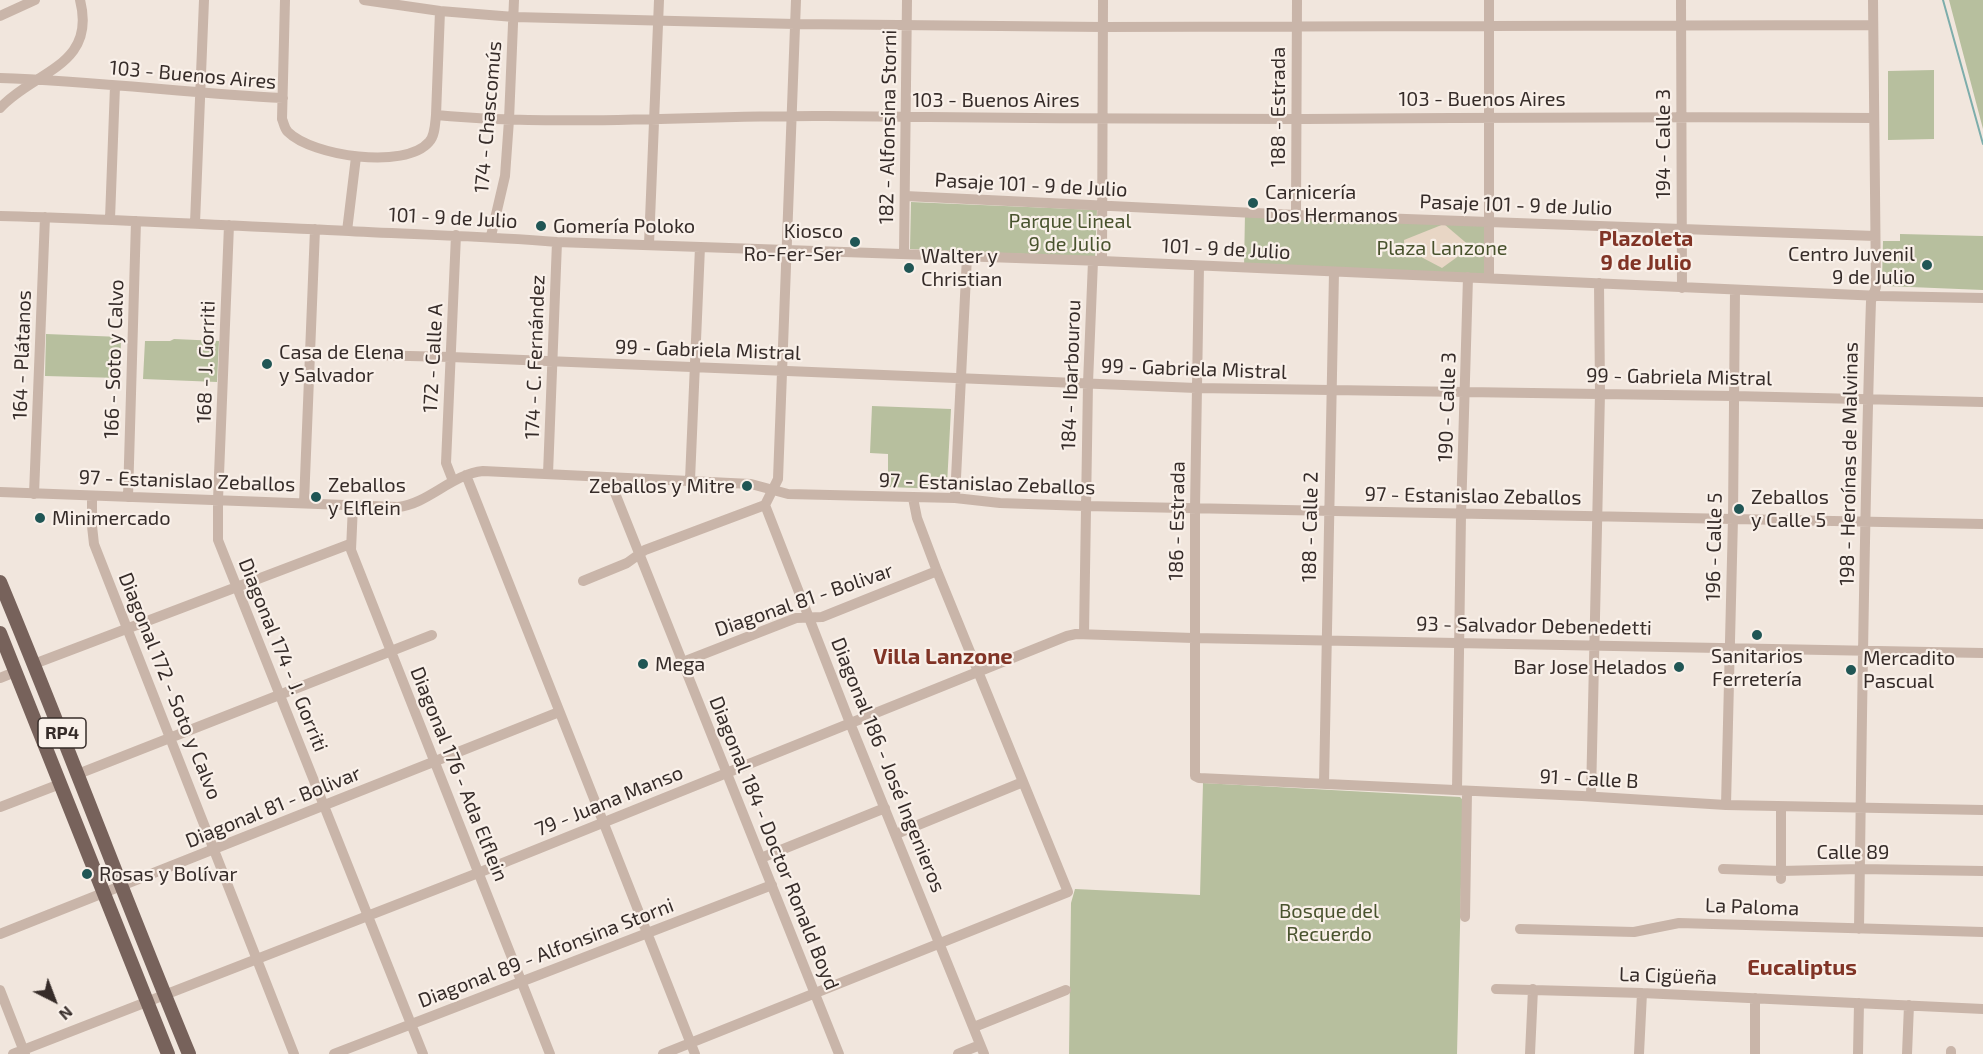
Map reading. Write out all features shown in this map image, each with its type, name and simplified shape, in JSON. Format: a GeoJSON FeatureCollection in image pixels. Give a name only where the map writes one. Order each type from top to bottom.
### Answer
{"type":"FeatureCollection","features":[{"type":"Feature","properties":{"kind":"main road","name":"RP4"},"geometry":{"type":"LineString","coordinates":[[0,582],[189,1054]]}},
{"type":"Feature","properties":{"kind":"main road","name":"RP4"},"geometry":{"type":"LineString","coordinates":[[0,633],[168,1054]]}},
{"type":"Feature","properties":{"kind":"street"},"geometry":{"type":"LineString","coordinates":[[0,16],[35,0]]}},
{"type":"Feature","properties":{"kind":"street"},"geometry":{"type":"LineString","coordinates":[[0,108],[16,93],[57,69],[76,47],[83,26],[81,0]]}},
{"type":"Feature","properties":{"kind":"street"},"geometry":{"type":"LineString","coordinates":[[195,223],[204,0]]}},
{"type":"Feature","properties":{"kind":"street"},"geometry":{"type":"LineString","coordinates":[[282,98],[285,0]]}},
{"type":"Feature","properties":{"kind":"street"},"geometry":{"type":"LineString","coordinates":[[366,0],[440,11],[514,17],[795,24],[1103,27],[1873,25]]}},
{"type":"Feature","properties":{"kind":"street","name":"174 - Chascomús"},"geometry":{"type":"LineString","coordinates":[[491,236],[503,186],[509,120],[514,0]]}},
{"type":"Feature","properties":{"kind":"street"},"geometry":{"type":"LineString","coordinates":[[649,244],[659,0]]}},
{"type":"Feature","properties":{"kind":"street"},"geometry":{"type":"LineString","coordinates":[[583,581],[627,563],[640,554],[765,505],[774,490],[778,479],[796,0]]}},
{"type":"Feature","properties":{"kind":"street","name":"182 - Alfonsina Storni"},"geometry":{"type":"LineString","coordinates":[[904,254],[907,0]]}},
{"type":"Feature","properties":{"kind":"street","name":"184 - Ibarbourou"},"geometry":{"type":"LineString","coordinates":[[1084,634],[1088,383],[1102,206],[1103,0]]}},
{"type":"Feature","properties":{"kind":"street","name":"188 - Estrada"},"geometry":{"type":"LineString","coordinates":[[1296,215],[1297,0]]}},
{"type":"Feature","properties":{"kind":"street"},"geometry":{"type":"LineString","coordinates":[[1489,0],[1489,278]]}},
{"type":"Feature","properties":{"kind":"street","name":"194 - Calle 3"},"geometry":{"type":"LineString","coordinates":[[1682,0],[1682,288]]}},
{"type":"Feature","properties":{"kind":"street","name":"198 - Heroínas de Malvinas"},"geometry":{"type":"LineString","coordinates":[[1859,929],[1868,400],[1872,296],[1876,287],[1873,0]]}},
{"type":"Feature","properties":{"kind":"street"},"geometry":{"type":"LineString","coordinates":[[436,116],[440,11]]}},
{"type":"Feature","properties":{"kind":"street","name":"103 - Buenos Aires"},"geometry":{"type":"LineString","coordinates":[[0,78],[40,79],[282,98],[282,119],[289,133],[306,142],[356,157],[375,158],[416,152],[424,147],[432,139],[436,116],[509,120],[654,120],[793,116],[1296,119],[1681,116],[1873,118]]}},
{"type":"Feature","properties":{"kind":"street"},"geometry":{"type":"LineString","coordinates":[[110,219],[115,86]]}},
{"type":"Feature","properties":{"kind":"street"},"geometry":{"type":"LineString","coordinates":[[347,231],[356,157]]}},
{"type":"Feature","properties":{"kind":"street","name":"Pasaje 101 - 9 de Julio"},"geometry":{"type":"LineString","coordinates":[[905,196],[1296,215],[1875,236]]}},
{"type":"Feature","properties":{"kind":"street","name":"101 - 9 de Julio"},"geometry":{"type":"LineString","coordinates":[[0,216],[491,236],[557,242],[1097,261],[1872,296],[1983,298]]}},
{"type":"Feature","properties":{"kind":"street","name":"164 - Plátanos"},"geometry":{"type":"LineString","coordinates":[[34,494],[45,217]]}},
{"type":"Feature","properties":{"kind":"street","name":"166 - Soto y Calvo"},"geometry":{"type":"LineString","coordinates":[[128,497],[136,221]]}},
{"type":"Feature","properties":{"kind":"street","name":"168 - J. Gorriti"},"geometry":{"type":"LineString","coordinates":[[218,500],[229,225]]}},
{"type":"Feature","properties":{"kind":"street"},"geometry":{"type":"LineString","coordinates":[[304,503],[315,229]]}},
{"type":"Feature","properties":{"kind":"street","name":"172 - Calle A"},"geometry":{"type":"LineString","coordinates":[[453,481],[446,463],[456,236]]}},
{"type":"Feature","properties":{"kind":"street","name":"174 - C. Fernández"},"geometry":{"type":"LineString","coordinates":[[548,474],[557,242]]}},
{"type":"Feature","properties":{"kind":"street"},"geometry":{"type":"LineString","coordinates":[[690,480],[700,247]]}},
{"type":"Feature","properties":{"kind":"street"},"geometry":{"type":"LineString","coordinates":[[955,498],[967,256]]}},
{"type":"Feature","properties":{"kind":"street","name":"186 - Estrada"},"geometry":{"type":"LineString","coordinates":[[1195,776],[1195,508],[1199,266]]}},
{"type":"Feature","properties":{"kind":"street","name":"188 - Calle 2"},"geometry":{"type":"LineString","coordinates":[[1324,783],[1334,272]]}},
{"type":"Feature","properties":{"kind":"street","name":"190 - Calle 3"},"geometry":{"type":"LineString","coordinates":[[1465,916],[1459,643],[1468,277]]}},
{"type":"Feature","properties":{"kind":"street"},"geometry":{"type":"LineString","coordinates":[[1591,796],[1600,393],[1599,283]]}},
{"type":"Feature","properties":{"kind":"street","name":"196 - Calle 5"},"geometry":{"type":"LineString","coordinates":[[1726,805],[1733,518],[1735,290]]}},
{"type":"Feature","properties":{"kind":"street","name":"99 - Gabriela Mistral"},"geometry":{"type":"LineString","coordinates":[[368,355],[1196,388],[1600,393],[1983,402]]}},
{"type":"Feature","properties":{"kind":"street","name":"97 - Estanislao Zeballos"},"geometry":{"type":"LineString","coordinates":[[0,492],[405,506],[466,475],[483,471],[751,484],[788,494],[955,498],[1000,503],[1461,515],[1983,524]]}},
{"type":"Feature","properties":{"kind":"street"},"geometry":{"type":"LineString","coordinates":[[466,475],[693,1049]]}},
{"type":"Feature","properties":{"kind":"street","name":"Diagonal 184 - Doctor Ronald Boyd"},"geometry":{"type":"LineString","coordinates":[[609,478],[839,1054]]}},
{"type":"Feature","properties":{"kind":"street","name":"Diagonal 172 - Soto y Calvo"},"geometry":{"type":"LineString","coordinates":[[92,496],[94,544],[294,1054]]}},
{"type":"Feature","properties":{"kind":"street"},"geometry":{"type":"LineString","coordinates":[[663,1054],[693,1049],[815,994],[1068,892],[937,572],[917,518],[913,498]]}},
{"type":"Feature","properties":{"kind":"street","name":"Diagonal 174 - J. Gorriti"},"geometry":{"type":"LineString","coordinates":[[218,500],[218,540],[366,916],[423,1054]]}},
{"type":"Feature","properties":{"kind":"street","name":"Diagonal 176 - Ada Elflein"},"geometry":{"type":"LineString","coordinates":[[353,505],[350,544],[550,1054]]}},
{"type":"Feature","properties":{"kind":"street","name":"Diagonal 186 - José Ingenieros"},"geometry":{"type":"LineString","coordinates":[[765,505],[982,1050]]}},
{"type":"Feature","properties":{"kind":"street"},"geometry":{"type":"LineString","coordinates":[[34,664],[350,544]]}},
{"type":"Feature","properties":{"kind":"street","name":"Diagonal 81 - Bolivar"},"geometry":{"type":"LineString","coordinates":[[683,662],[796,618],[822,617],[937,572]]}},
{"type":"Feature","properties":{"kind":"street","name":"93 - Salvador Debenedetti"},"geometry":{"type":"LineString","coordinates":[[1084,634],[1983,653]]}},
{"type":"Feature","properties":{"kind":"street","name":"79 - Juana Manso"},"geometry":{"type":"LineString","coordinates":[[21,1053],[257,958],[478,873],[1067,636],[1084,634]]}},
{"type":"Feature","properties":{"kind":"street"},"geometry":{"type":"LineString","coordinates":[[78,774],[432,635]]}},
{"type":"Feature","properties":{"kind":"street"},"geometry":{"type":"LineString","coordinates":[[0,678],[15,672]]}},
{"type":"Feature","properties":{"kind":"street","name":"Diagonal 81 - Bolivar"},"geometry":{"type":"LineString","coordinates":[[0,934],[559,712]]}},
{"type":"Feature","properties":{"kind":"street","name":"91 - Calle B"},"geometry":{"type":"LineString","coordinates":[[1195,776],[1726,805],[1983,810]]}},
{"type":"Feature","properties":{"kind":"street"},"geometry":{"type":"LineString","coordinates":[[896,834],[1023,782]]}},
{"type":"Feature","properties":{"kind":"street"},"geometry":{"type":"LineString","coordinates":[[0,807],[60,784]]}},
{"type":"Feature","properties":{"kind":"street"},"geometry":{"type":"LineString","coordinates":[[1781,807],[1781,875]]}},
{"type":"Feature","properties":{"kind":"street"},"geometry":{"type":"LineString","coordinates":[[761,858],[885,808]]}},
{"type":"Feature","properties":{"kind":"street","name":"Calle 89"},"geometry":{"type":"LineString","coordinates":[[1723,869],[1781,875],[1860,868],[1983,871]]}},
{"type":"Feature","properties":{"kind":"street","name":"Diagonal 89 - Alfonsina Storni"},"geometry":{"type":"LineString","coordinates":[[334,1054],[772,885]]}},
{"type":"Feature","properties":{"kind":"street","name":"La Paloma"},"geometry":{"type":"LineString","coordinates":[[1520,929],[1634,932],[1679,923],[1983,932]]}},
{"type":"Feature","properties":{"kind":"street","name":"La Cigüeña"},"geometry":{"type":"LineString","coordinates":[[1496,989],[1642,993],[1983,1009]]}},
{"type":"Feature","properties":{"kind":"street"},"geometry":{"type":"LineString","coordinates":[[0,990],[21,1053]]}},
{"type":"Feature","properties":{"kind":"street"},"geometry":{"type":"LineString","coordinates":[[974,1027],[1066,990]]}},
{"type":"Feature","properties":{"kind":"street"},"geometry":{"type":"LineString","coordinates":[[1530,1054],[1533,990]]}},
{"type":"Feature","properties":{"kind":"street"},"geometry":{"type":"LineString","coordinates":[[1639,1054],[1642,993]]}},
{"type":"Feature","properties":{"kind":"street"},"geometry":{"type":"LineString","coordinates":[[1755,998],[1755,1054]]}},
{"type":"Feature","properties":{"kind":"street"},"geometry":{"type":"LineString","coordinates":[[1858,1054],[1860,1004]]}},
{"type":"Feature","properties":{"kind":"street"},"geometry":{"type":"LineString","coordinates":[[1907,1054],[1909,1005]]}},
{"type":"Feature","properties":{"kind":"street"},"geometry":{"type":"LineString","coordinates":[[958,1054],[982,1050]]}},
{"type":"Feature","properties":{"kind":"green space"},"geometry":{"type":"Polygon","coordinates":[[[1949,0],[1983,0],[1983,129],[1949,0]]]}},
{"type":"Feature","properties":{"kind":"green space"},"geometry":{"type":"Polygon","coordinates":[[[1934,70],[1934,139],[1888,140],[1888,71],[1934,70]]]}},
{"type":"Feature","properties":{"kind":"green space","name":"Parque Lineal 9 de Julio"},"geometry":{"type":"Polygon","coordinates":[[[911,202],[1097,210],[1095,257],[910,249],[911,202]]]}},
{"type":"Feature","properties":{"kind":"green space","name":"Plaza Lanzone"},"geometry":{"type":"Polygon","coordinates":[[[1245,213],[1489,222],[1489,278],[1244,268],[1245,213]]]}},
{"type":"Feature","properties":{"kind":"green space"},"geometry":{"type":"Polygon","coordinates":[[[1900,234],[1983,236],[1983,290],[1886,286],[1882,280],[1883,241],[1900,241],[1900,234]]]}},
{"type":"Feature","properties":{"kind":"green space"},"geometry":{"type":"Polygon","coordinates":[[[46,334],[121,337],[120,378],[45,376],[46,334]]]}},
{"type":"Feature","properties":{"kind":"green space"},"geometry":{"type":"Polygon","coordinates":[[[174,339],[219,341],[217,382],[143,379],[145,341],[174,339]]]}},
{"type":"Feature","properties":{"kind":"green space"},"geometry":{"type":"Polygon","coordinates":[[[872,406],[951,409],[947,485],[940,489],[888,487],[888,454],[870,453],[872,406]]]}},
{"type":"Feature","properties":{"kind":"green space","name":"Bosque del Recuerdo"},"geometry":{"type":"Polygon","coordinates":[[[1203,783],[1460,797],[1463,800],[1457,1054],[1069,1054],[1071,903],[1075,889],[1200,895],[1203,783]]]}},
{"type":"Feature","properties":{"kind":"shaded area"},"geometry":{"type":"Polygon","coordinates":[[[1444,224],[1471,247],[1442,268],[1404,248],[1404,240],[1444,224]]]}},
{"type":"Feature","properties":{"kind":"waterway"},"geometry":{"type":"LineString","coordinates":[[1943,0],[1983,144]]}},
{"type":"Feature","properties":{"kind":"place","name":"Carnicería Dos Hermanos"},"geometry":{"type":"Point","coordinates":[1253,203]}},
{"type":"Feature","properties":{"kind":"place","name":"Gomería Poloko"},"geometry":{"type":"Point","coordinates":[541,226]}},
{"type":"Feature","properties":{"kind":"place","name":"Kiosco Ro-Fer-Ser"},"geometry":{"type":"Point","coordinates":[855,242]}},
{"type":"Feature","properties":{"kind":"place","name":"Centro Juvenil 9 de Julio"},"geometry":{"type":"Point","coordinates":[1927,265]}},
{"type":"Feature","properties":{"kind":"place","name":"Walter y Christian"},"geometry":{"type":"Point","coordinates":[909,268]}},
{"type":"Feature","properties":{"kind":"place","name":"Casa de Elena y Salvador"},"geometry":{"type":"Point","coordinates":[267,364]}},
{"type":"Feature","properties":{"kind":"place","name":"Zeballos y Mitre"},"geometry":{"type":"Point","coordinates":[747,486]}},
{"type":"Feature","properties":{"kind":"place","name":"Zeballos y Elflein"},"geometry":{"type":"Point","coordinates":[316,497]}},
{"type":"Feature","properties":{"kind":"place","name":"Zeballos y Calle 5"},"geometry":{"type":"Point","coordinates":[1739,509]}},
{"type":"Feature","properties":{"kind":"place","name":"Minimercado"},"geometry":{"type":"Point","coordinates":[40,518]}},
{"type":"Feature","properties":{"kind":"place","name":"Sanitarios Ferretería"},"geometry":{"type":"Point","coordinates":[1757,635]}},
{"type":"Feature","properties":{"kind":"place","name":"Mega"},"geometry":{"type":"Point","coordinates":[643,664]}},
{"type":"Feature","properties":{"kind":"place","name":"Bar Jose Helados"},"geometry":{"type":"Point","coordinates":[1679,667]}},
{"type":"Feature","properties":{"kind":"place","name":"Mercadito Pascual"},"geometry":{"type":"Point","coordinates":[1851,670]}},
{"type":"Feature","properties":{"kind":"place","name":"Rosas y Bolívar"},"geometry":{"type":"Point","coordinates":[87,874]}},
{"type":"Feature","properties":{"kind":"district","name":"Plazoleta 9 de Julio"},"geometry":{"type":"Point","coordinates":[1646,251]}},
{"type":"Feature","properties":{"kind":"district","name":"Villa Lanzone"},"geometry":{"type":"Point","coordinates":[943,657]}},
{"type":"Feature","properties":{"kind":"district","name":"Eucaliptus"},"geometry":{"type":"Point","coordinates":[1802,968]}}]}
